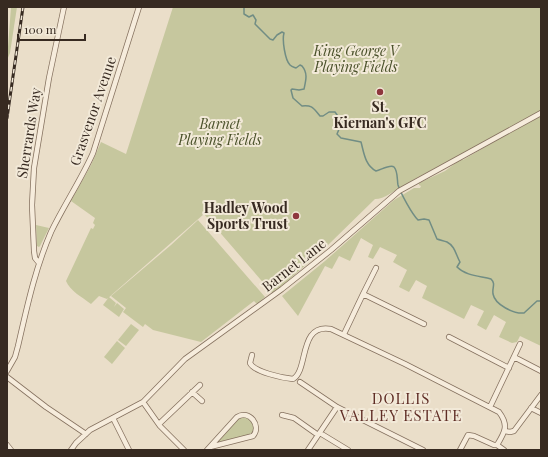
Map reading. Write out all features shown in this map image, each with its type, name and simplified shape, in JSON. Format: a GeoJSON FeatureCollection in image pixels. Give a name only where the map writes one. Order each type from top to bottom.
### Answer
{"type":"FeatureCollection","features":[{"type":"Feature","properties":{"kind":"street","name":"Sherrards Way"},"geometry":{"type":"LineString","coordinates":[[39,263],[34,251],[32,224],[33,181],[49,78],[64,7]]}},
{"type":"Feature","properties":{"kind":"street","name":"Grasvenor Avenue"},"geometry":{"type":"LineString","coordinates":[[7,371],[15,357],[39,263],[53,229],[93,153],[139,7]]}},
{"type":"Feature","properties":{"kind":"street","name":"Barnet Lane"},"geometry":{"type":"LineString","coordinates":[[72,450],[86,434],[94,428],[142,402],[184,359],[282,289],[331,250],[401,190],[541,113]]}},
{"type":"Feature","properties":{"kind":"street"},"geometry":{"type":"LineString","coordinates":[[344,334],[376,268]]}},
{"type":"Feature","properties":{"kind":"street"},"geometry":{"type":"LineString","coordinates":[[364,294],[424,324]]}},
{"type":"Feature","properties":{"kind":"street"},"geometry":{"type":"LineString","coordinates":[[252,355],[250,363],[252,366],[271,375],[295,378],[298,375],[308,340],[313,333],[320,329],[327,328],[344,334],[499,412],[503,417],[505,431],[497,444],[494,446],[474,436],[468,435],[460,450]]}},
{"type":"Feature","properties":{"kind":"street"},"geometry":{"type":"LineString","coordinates":[[449,337],[508,368]]}},
{"type":"Feature","properties":{"kind":"street"},"geometry":{"type":"LineString","coordinates":[[490,407],[520,344]]}},
{"type":"Feature","properties":{"kind":"street"},"geometry":{"type":"LineString","coordinates":[[514,357],[541,370]]}},
{"type":"Feature","properties":{"kind":"street"},"geometry":{"type":"LineString","coordinates":[[7,377],[86,434]]}},
{"type":"Feature","properties":{"kind":"street"},"geometry":{"type":"LineString","coordinates":[[300,382],[337,407],[423,450]]}},
{"type":"Feature","properties":{"kind":"street"},"geometry":{"type":"LineString","coordinates":[[159,424],[200,385]]}},
{"type":"Feature","properties":{"kind":"street"},"geometry":{"type":"LineString","coordinates":[[192,392],[202,401]]}},
{"type":"Feature","properties":{"kind":"street"},"geometry":{"type":"LineString","coordinates":[[505,431],[514,431],[541,395]]}},
{"type":"Feature","properties":{"kind":"street"},"geometry":{"type":"LineString","coordinates":[[142,402],[159,424],[184,450]]}},
{"type":"Feature","properties":{"kind":"street"},"geometry":{"type":"LineString","coordinates":[[308,450],[337,407]]}},
{"type":"Feature","properties":{"kind":"street"},"geometry":{"type":"LineString","coordinates":[[531,408],[541,413]]}},
{"type":"Feature","properties":{"kind":"street"},"geometry":{"type":"LineString","coordinates":[[242,415],[251,417],[256,427],[256,432],[251,437],[209,448],[237,417],[242,415]]}},
{"type":"Feature","properties":{"kind":"street"},"geometry":{"type":"LineString","coordinates":[[282,415],[294,418],[348,450]]}},
{"type":"Feature","properties":{"kind":"street"},"geometry":{"type":"LineString","coordinates":[[113,418],[129,450]]}},
{"type":"Feature","properties":{"kind":"street"},"geometry":{"type":"LineString","coordinates":[[497,444],[504,450]]}},
{"type":"Feature","properties":{"kind":"street"},"geometry":{"type":"LineString","coordinates":[[7,445],[11,450]]}},
{"type":"Feature","properties":{"kind":"green space"},"geometry":{"type":"Polygon","coordinates":[[[11,7],[17,7],[10,53],[7,60],[11,7]]]}},
{"type":"Feature","properties":{"kind":"green space"},"geometry":{"type":"Polygon","coordinates":[[[173,7],[541,7],[541,112],[486,143],[467,151],[413,180],[414,182],[386,196],[375,199],[328,245],[273,294],[204,214],[107,299],[99,296],[91,304],[73,291],[66,281],[91,228],[93,229],[95,225],[93,223],[95,218],[71,201],[91,165],[101,142],[126,154],[173,7]]]}},
{"type":"Feature","properties":{"kind":"green space"},"geometry":{"type":"Polygon","coordinates":[[[541,116],[541,346],[520,336],[517,342],[512,343],[499,337],[506,322],[494,315],[486,330],[477,325],[484,311],[471,305],[464,319],[422,298],[427,286],[416,280],[409,292],[399,287],[407,270],[393,262],[397,255],[380,247],[373,259],[368,257],[373,245],[361,238],[350,261],[339,256],[332,269],[325,266],[298,316],[282,296],[325,261],[394,200],[414,188],[420,188],[421,186],[419,183],[445,171],[461,159],[463,160],[522,125],[541,116]]]}},
{"type":"Feature","properties":{"kind":"green space"},"geometry":{"type":"Polygon","coordinates":[[[198,220],[265,297],[257,304],[254,301],[201,342],[153,330],[145,324],[143,327],[123,312],[126,308],[111,296],[198,220]]]}},
{"type":"Feature","properties":{"kind":"green space"},"geometry":{"type":"Polygon","coordinates":[[[36,225],[49,228],[39,247],[37,246],[36,225]]]}},
{"type":"Feature","properties":{"kind":"green space"},"geometry":{"type":"Polygon","coordinates":[[[109,297],[116,303],[114,307],[117,303],[124,309],[119,317],[103,305],[109,297]]]}},
{"type":"Feature","properties":{"kind":"green space"},"geometry":{"type":"Polygon","coordinates":[[[131,324],[139,330],[126,346],[118,340],[131,324]]]}},
{"type":"Feature","properties":{"kind":"green space"},"geometry":{"type":"Polygon","coordinates":[[[117,341],[125,348],[112,364],[104,357],[117,341]]]}},
{"type":"Feature","properties":{"kind":"green space"},"geometry":{"type":"Polygon","coordinates":[[[247,417],[251,422],[253,432],[247,436],[219,442],[219,439],[239,418],[247,417]]]}},
{"type":"Feature","properties":{"kind":"waterway"},"geometry":{"type":"LineString","coordinates":[[244,7],[244,14],[249,17],[253,15],[256,20],[255,24],[270,39],[273,40],[277,35],[282,32],[284,33],[284,50],[288,62],[293,67],[296,68],[300,65],[304,69],[306,77],[304,89],[292,89],[293,98],[302,106],[312,108],[320,116],[323,116],[329,112],[335,112],[342,122],[337,134],[341,138],[361,142],[367,162],[376,171],[392,166],[394,167],[397,173],[398,185],[410,209],[418,220],[429,220],[437,239],[447,242],[452,246],[460,262],[457,267],[469,274],[491,279],[494,284],[494,298],[497,302],[510,310],[524,313],[537,301],[541,301]]}},
{"type":"Feature","properties":{"kind":"railway"},"geometry":{"type":"LineString","coordinates":[[7,118],[23,7]]}},
{"type":"Feature","properties":{"kind":"place","name":"St. Kiernan's GFC"},"geometry":{"type":"Point","coordinates":[380,92]}},
{"type":"Feature","properties":{"kind":"place","name":"Hadley Wood Sports Trust"},"geometry":{"type":"Point","coordinates":[296,216]}},
{"type":"Feature","properties":{"kind":"district","name":"DOLLIS VALLEY ESTATE"},"geometry":{"type":"Point","coordinates":[401,408]}},
{"type":"Feature","properties":{"kind":"park label","name":"King George V Playing Fields"},"geometry":{"type":"Point","coordinates":[356,60]}},
{"type":"Feature","properties":{"kind":"park label","name":"Barnet Playing Fields"},"geometry":{"type":"Point","coordinates":[220,132]}}]}
